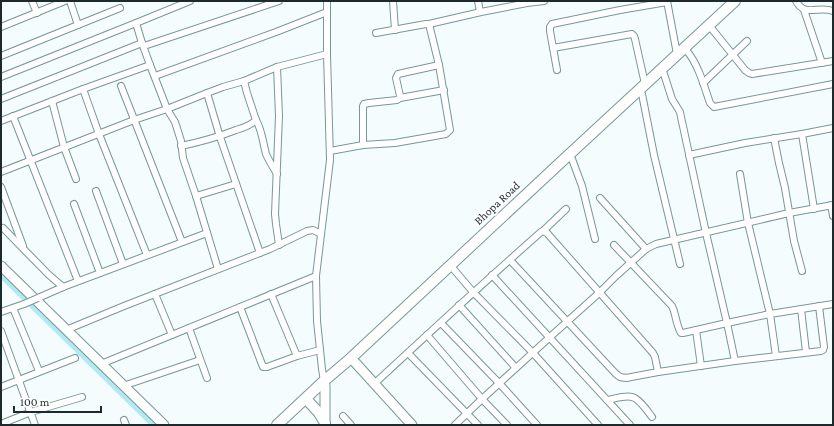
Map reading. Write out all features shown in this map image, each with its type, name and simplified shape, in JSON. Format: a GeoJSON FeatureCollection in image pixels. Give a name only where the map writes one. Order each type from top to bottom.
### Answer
{"type":"FeatureCollection","features":[{"type":"Feature","properties":{"kind":"main road","name":"Bhopa Road"},"geometry":{"type":"LineString","coordinates":[[452,267],[572,159],[677,54],[735,1]]}},
{"type":"Feature","properties":{"kind":"main road","name":"Bhopa Road"},"geometry":{"type":"LineString","coordinates":[[277,425],[352,360],[643,89],[664,74],[742,1]]}},
{"type":"Feature","properties":{"kind":"main road","name":"Bhopa Road"},"geometry":{"type":"LineString","coordinates":[[284,425],[309,402],[325,383]]}},
{"type":"Feature","properties":{"kind":"main road"},"geometry":{"type":"LineString","coordinates":[[309,402],[319,413],[325,424]]}},
{"type":"Feature","properties":{"kind":"street"},"geometry":{"type":"LineString","coordinates":[[32,1],[37,13]]}},
{"type":"Feature","properties":{"kind":"street"},"geometry":{"type":"LineString","coordinates":[[1,27],[65,1]]}},
{"type":"Feature","properties":{"kind":"street"},"geometry":{"type":"LineString","coordinates":[[70,1],[78,25]]}},
{"type":"Feature","properties":{"kind":"street"},"geometry":{"type":"LineString","coordinates":[[1,77],[190,1]]}},
{"type":"Feature","properties":{"kind":"street"},"geometry":{"type":"LineString","coordinates":[[1,99],[143,44],[279,1]]}},
{"type":"Feature","properties":{"kind":"street"},"geometry":{"type":"LineString","coordinates":[[325,424],[325,383],[322,370],[317,321],[316,276],[330,160],[327,1]]}},
{"type":"Feature","properties":{"kind":"street"},"geometry":{"type":"LineString","coordinates":[[393,1],[395,30]]}},
{"type":"Feature","properties":{"kind":"street"},"geometry":{"type":"LineString","coordinates":[[478,1],[480,12]]}},
{"type":"Feature","properties":{"kind":"street"},"geometry":{"type":"LineString","coordinates":[[376,33],[429,24],[527,2],[544,1]]}},
{"type":"Feature","properties":{"kind":"street"},"geometry":{"type":"LineString","coordinates":[[557,70],[550,32],[550,27],[552,24],[667,1],[677,54]]}},
{"type":"Feature","properties":{"kind":"street"},"geometry":{"type":"LineString","coordinates":[[796,1],[800,8],[804,10],[822,63]]}},
{"type":"Feature","properties":{"kind":"street"},"geometry":{"type":"LineString","coordinates":[[1,56],[120,8]]}},
{"type":"Feature","properties":{"kind":"street"},"geometry":{"type":"LineString","coordinates":[[804,10],[829,9],[833,11]]}},
{"type":"Feature","properties":{"kind":"street"},"geometry":{"type":"LineString","coordinates":[[155,76],[327,12]]}},
{"type":"Feature","properties":{"kind":"street"},"geometry":{"type":"LineString","coordinates":[[136,23],[167,109],[175,122],[180,137],[183,158],[218,269]]}},
{"type":"Feature","properties":{"kind":"street"},"geometry":{"type":"LineString","coordinates":[[330,151],[395,143],[446,134],[449,132],[450,128],[444,90],[429,24]]}},
{"type":"Feature","properties":{"kind":"street"},"geometry":{"type":"LineString","coordinates":[[712,29],[745,70],[752,74],[833,61]]}},
{"type":"Feature","properties":{"kind":"street"},"geometry":{"type":"LineString","coordinates":[[553,48],[593,42],[628,34],[632,34],[634,36],[654,155],[680,264]]}},
{"type":"Feature","properties":{"kind":"street"},"geometry":{"type":"LineString","coordinates":[[703,83],[747,41]]}},
{"type":"Feature","properties":{"kind":"street"},"geometry":{"type":"LineString","coordinates":[[688,51],[693,59],[710,103],[714,107],[833,84]]}},
{"type":"Feature","properties":{"kind":"street"},"geometry":{"type":"LineString","coordinates":[[1,172],[134,120],[167,109],[223,86],[244,81],[277,67],[327,54]]}},
{"type":"Feature","properties":{"kind":"street"},"geometry":{"type":"LineString","coordinates":[[1,121],[150,64]]}},
{"type":"Feature","properties":{"kind":"street"},"geometry":{"type":"LineString","coordinates":[[400,98],[396,78],[398,74],[439,65]]}},
{"type":"Feature","properties":{"kind":"street"},"geometry":{"type":"LineString","coordinates":[[277,67],[279,116],[276,220],[279,245]]}},
{"type":"Feature","properties":{"kind":"street"},"geometry":{"type":"LineString","coordinates":[[664,74],[672,99],[682,117],[735,361]]}},
{"type":"Feature","properties":{"kind":"street"},"geometry":{"type":"LineString","coordinates":[[244,81],[266,154],[269,162],[277,174]]}},
{"type":"Feature","properties":{"kind":"street"},"geometry":{"type":"LineString","coordinates":[[121,86],[182,242]]}},
{"type":"Feature","properties":{"kind":"street"},"geometry":{"type":"LineString","coordinates":[[83,89],[99,134],[147,255]]}},
{"type":"Feature","properties":{"kind":"street"},"geometry":{"type":"LineString","coordinates":[[363,146],[362,127],[364,104],[398,100],[400,98],[444,90]]}},
{"type":"Feature","properties":{"kind":"street"},"geometry":{"type":"LineString","coordinates":[[207,93],[220,137],[260,253]]}},
{"type":"Feature","properties":{"kind":"street"},"geometry":{"type":"LineString","coordinates":[[52,101],[64,147],[76,180]]}},
{"type":"Feature","properties":{"kind":"street"},"geometry":{"type":"LineString","coordinates":[[14,116],[78,281]]}},
{"type":"Feature","properties":{"kind":"street"},"geometry":{"type":"LineString","coordinates":[[181,146],[220,137],[243,128],[256,120]]}},
{"type":"Feature","properties":{"kind":"street"},"geometry":{"type":"LineString","coordinates":[[689,154],[833,128]]}},
{"type":"Feature","properties":{"kind":"street"},"geometry":{"type":"LineString","coordinates":[[802,134],[814,209]]}},
{"type":"Feature","properties":{"kind":"street"},"geometry":{"type":"LineString","coordinates":[[774,138],[785,188],[794,241],[802,271]]}},
{"type":"Feature","properties":{"kind":"street"},"geometry":{"type":"LineString","coordinates":[[572,159],[582,186],[594,239]]}},
{"type":"Feature","properties":{"kind":"street"},"geometry":{"type":"LineString","coordinates":[[740,174],[748,223],[770,314],[776,356]]}},
{"type":"Feature","properties":{"kind":"street"},"geometry":{"type":"LineString","coordinates":[[196,196],[236,184]]}},
{"type":"Feature","properties":{"kind":"street"},"geometry":{"type":"LineString","coordinates":[[1,186],[24,250]]}},
{"type":"Feature","properties":{"kind":"street"},"geometry":{"type":"LineString","coordinates":[[96,191],[123,264]]}},
{"type":"Feature","properties":{"kind":"street"},"geometry":{"type":"LineString","coordinates":[[600,198],[646,249]]}},
{"type":"Feature","properties":{"kind":"street"},"geometry":{"type":"LineString","coordinates":[[74,204],[100,273]]}},
{"type":"Feature","properties":{"kind":"street"},"geometry":{"type":"LineString","coordinates":[[455,425],[646,249],[656,244],[789,213],[832,205],[833,216]]}},
{"type":"Feature","properties":{"kind":"street"},"geometry":{"type":"LineString","coordinates":[[374,384],[473,292],[566,209]]}},
{"type":"Feature","properties":{"kind":"street"},"geometry":{"type":"LineString","coordinates":[[3,228],[48,275],[63,287]]}},
{"type":"Feature","properties":{"kind":"street"},"geometry":{"type":"LineString","coordinates":[[66,330],[260,253],[309,230],[321,234]]}},
{"type":"Feature","properties":{"kind":"street"},"geometry":{"type":"LineString","coordinates":[[543,231],[547,233],[653,353],[657,363],[658,372]]}},
{"type":"Feature","properties":{"kind":"street"},"geometry":{"type":"LineString","coordinates":[[1,312],[78,281],[207,233]]}},
{"type":"Feature","properties":{"kind":"street"},"geometry":{"type":"LineString","coordinates":[[614,245],[672,306],[680,332],[683,333],[770,314],[833,304]]}},
{"type":"Feature","properties":{"kind":"street"},"geometry":{"type":"LineString","coordinates":[[510,260],[605,363],[620,377],[626,378],[735,361],[821,351],[824,347],[819,306]]}},
{"type":"Feature","properties":{"kind":"street"},"geometry":{"type":"LineString","coordinates":[[1,266],[164,425]]}},
{"type":"Feature","properties":{"kind":"street"},"geometry":{"type":"LineString","coordinates":[[452,267],[473,292],[533,353],[598,425]]}},
{"type":"Feature","properties":{"kind":"street"},"geometry":{"type":"LineString","coordinates":[[492,275],[630,425]]}},
{"type":"Feature","properties":{"kind":"street"},"geometry":{"type":"LineString","coordinates":[[101,364],[316,276]]}},
{"type":"Feature","properties":{"kind":"street"},"geometry":{"type":"LineString","coordinates":[[155,294],[172,335]]}},
{"type":"Feature","properties":{"kind":"street"},"geometry":{"type":"LineString","coordinates":[[271,294],[297,356]]}},
{"type":"Feature","properties":{"kind":"street"},"geometry":{"type":"LineString","coordinates":[[459,305],[516,368]]}},
{"type":"Feature","properties":{"kind":"street"},"geometry":{"type":"LineString","coordinates":[[240,307],[263,367],[320,350]]}},
{"type":"Feature","properties":{"kind":"street"},"geometry":{"type":"LineString","coordinates":[[13,308],[39,371]]}},
{"type":"Feature","properties":{"kind":"street"},"geometry":{"type":"LineString","coordinates":[[801,309],[806,352]]}},
{"type":"Feature","properties":{"kind":"street"},"geometry":{"type":"LineString","coordinates":[[441,323],[537,425]]}},
{"type":"Feature","properties":{"kind":"street"},"geometry":{"type":"LineString","coordinates":[[189,328],[208,378]]}},
{"type":"Feature","properties":{"kind":"street"},"geometry":{"type":"LineString","coordinates":[[696,330],[701,366]]}},
{"type":"Feature","properties":{"kind":"street"},"geometry":{"type":"LineString","coordinates":[[1,331],[35,425]]}},
{"type":"Feature","properties":{"kind":"street"},"geometry":{"type":"LineString","coordinates":[[427,335],[482,399],[507,425]]}},
{"type":"Feature","properties":{"kind":"street"},"geometry":{"type":"LineString","coordinates":[[408,353],[478,425]]}},
{"type":"Feature","properties":{"kind":"street"},"geometry":{"type":"LineString","coordinates":[[1,387],[75,358]]}},
{"type":"Feature","properties":{"kind":"street"},"geometry":{"type":"LineString","coordinates":[[123,386],[200,360]]}},
{"type":"Feature","properties":{"kind":"street"},"geometry":{"type":"LineString","coordinates":[[352,360],[412,425]]}},
{"type":"Feature","properties":{"kind":"street"},"geometry":{"type":"LineString","coordinates":[[607,400],[628,396],[632,397],[638,400],[652,417]]}},
{"type":"Feature","properties":{"kind":"street"},"geometry":{"type":"LineString","coordinates":[[1,424],[31,412],[82,397]]}},
{"type":"Feature","properties":{"kind":"street"},"geometry":{"type":"LineString","coordinates":[[343,416],[351,425]]}},
{"type":"Feature","properties":{"kind":"waterway"},"geometry":{"type":"LineString","coordinates":[[1,275],[154,425]]}}]}
